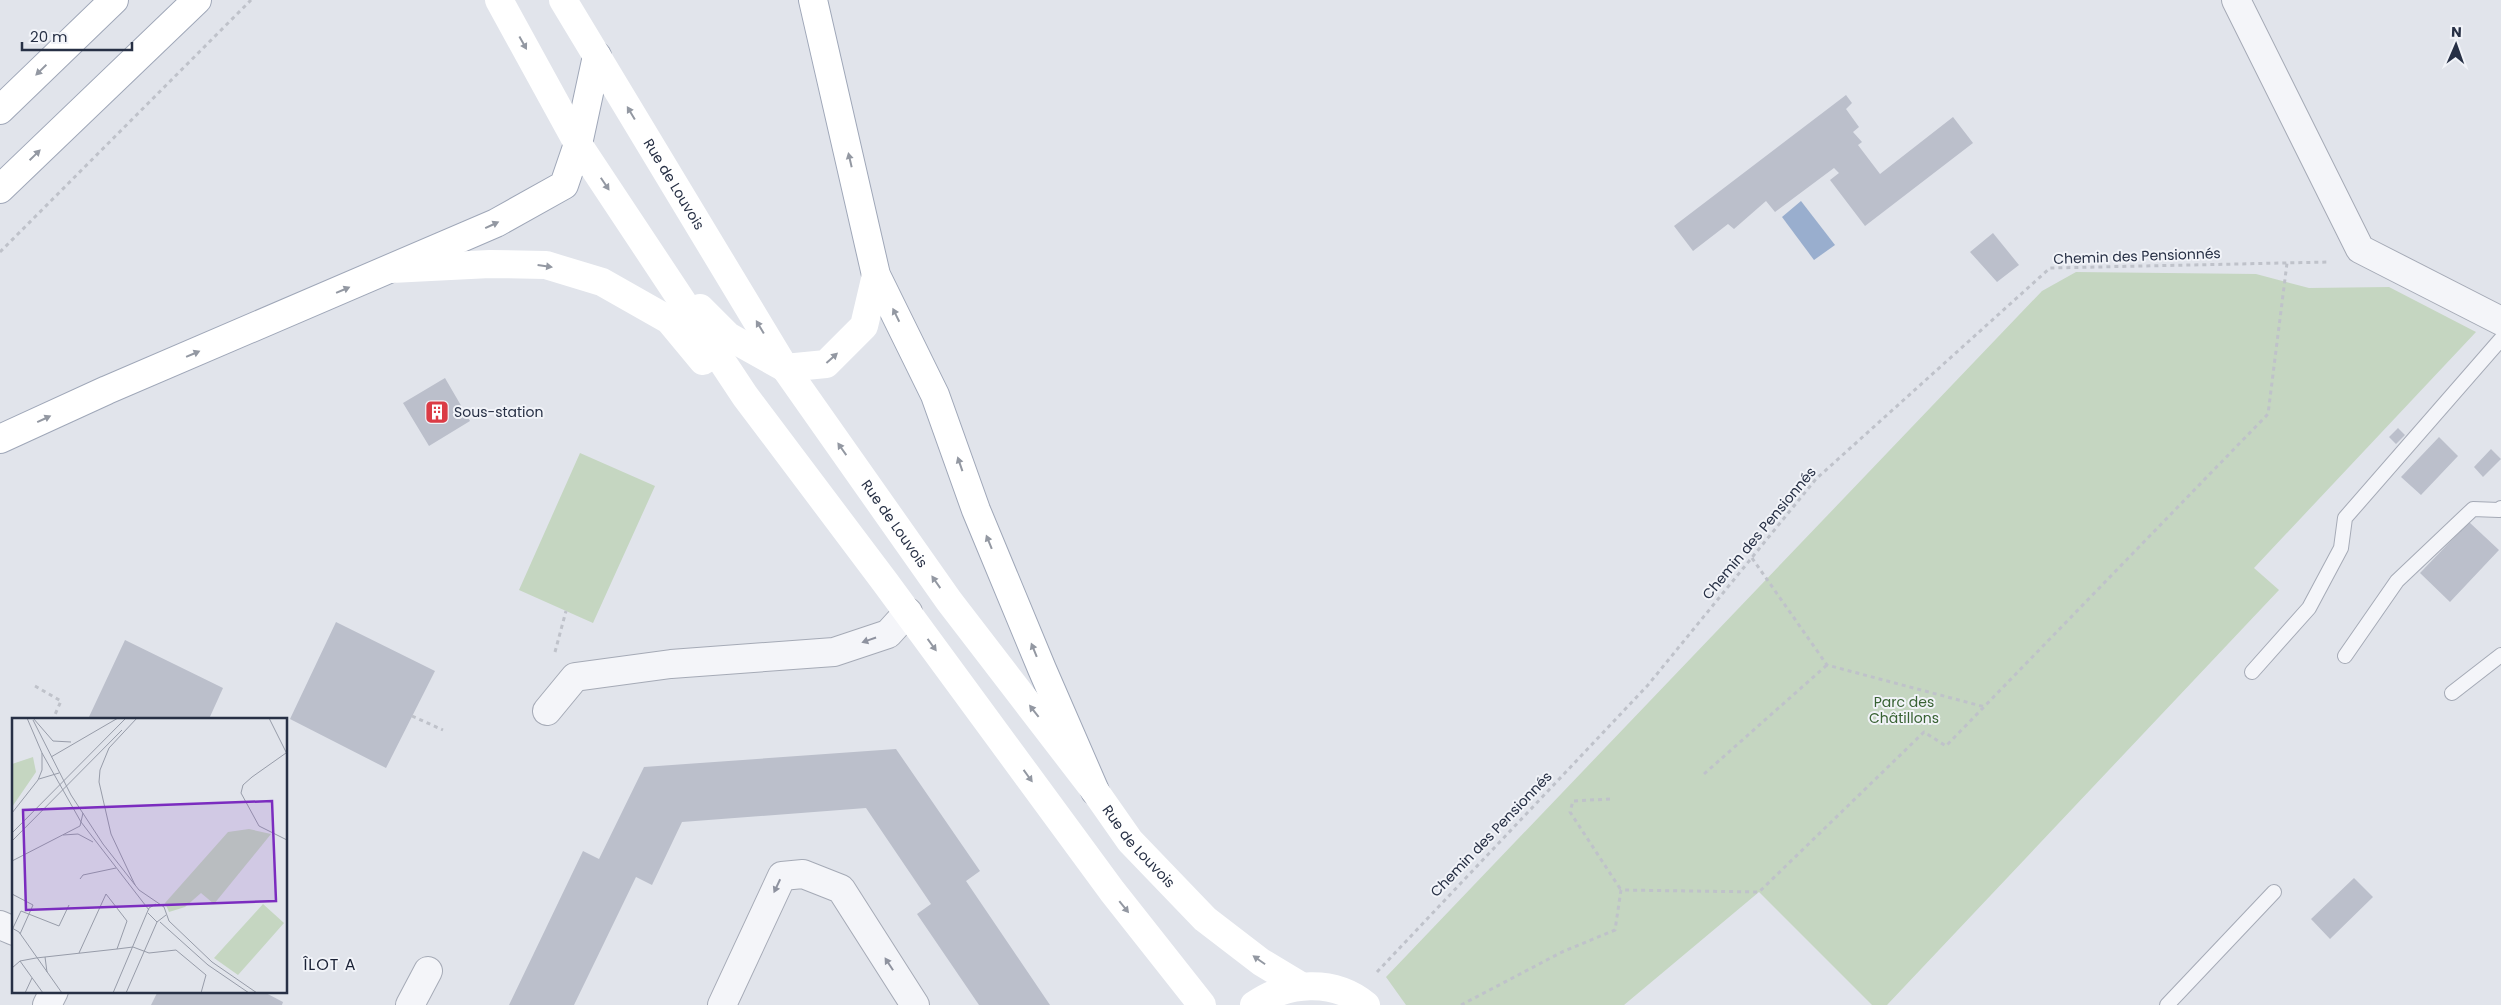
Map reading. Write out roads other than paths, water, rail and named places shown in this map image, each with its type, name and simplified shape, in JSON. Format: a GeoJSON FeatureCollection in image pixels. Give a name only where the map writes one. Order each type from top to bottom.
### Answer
{"type":"FeatureCollection","features":[{"type":"Feature","properties":{"kind":"street"},"geometry":{"type":"LineString","coordinates":[[0,110],[114,0]]}},
{"type":"Feature","properties":{"kind":"street"},"geometry":{"type":"LineString","coordinates":[[0,189],[198,0]]}},
{"type":"Feature","properties":{"kind":"street"},"geometry":{"type":"LineString","coordinates":[[499,0],[578,144],[745,396],[908,612],[1112,891],[1202,1005]]}},
{"type":"Feature","properties":{"kind":"street","name":"Rue de Louvois"},"geometry":{"type":"LineString","coordinates":[[563,0],[785,368],[949,601],[1096,791],[1130,842],[1205,920],[1261,962],[1301,986]]}},
{"type":"Feature","properties":{"kind":"street"},"geometry":{"type":"LineString","coordinates":[[813,0],[876,275],[936,395],[976,510],[1042,669],[1096,791]]}},
{"type":"Feature","properties":{"kind":"street"},"geometry":{"type":"LineString","coordinates":[[2236,0],[2360,248],[2501,321]]}},
{"type":"Feature","properties":{"kind":"street"},"geometry":{"type":"LineString","coordinates":[[0,439],[107,390],[496,223],[564,185],[578,144],[597,56]]}},
{"type":"Feature","properties":{"kind":"street"},"geometry":{"type":"LineString","coordinates":[[391,269],[490,264],[546,265],[602,282],[669,320],[885,582]]}},
{"type":"Feature","properties":{"kind":"street"},"geometry":{"type":"LineString","coordinates":[[659,268],[728,336],[785,368],[826,364],[864,326],[876,275]]}},
{"type":"Feature","properties":{"kind":"street"},"geometry":{"type":"LineString","coordinates":[[547,711],[576,677],[671,664],[834,652],[888,634],[908,612]]}},
{"type":"Feature","properties":{"kind":"street"},"geometry":{"type":"LineString","coordinates":[[722,1005],[782,876],[803,874],[841,889],[916,1005]]}},
{"type":"Feature","properties":{"kind":"street"},"geometry":{"type":"LineString","coordinates":[[0,925],[12,930]]}},
{"type":"Feature","properties":{"kind":"street"},"geometry":{"type":"LineString","coordinates":[[410,1005],[428,971]]}},
{"type":"Feature","properties":{"kind":"street"},"geometry":{"type":"LineString","coordinates":[[1254,1005],[1268,995],[1301,986],[1321,986],[1340,990],[1362,1002]]}},
{"type":"Feature","properties":{"kind":"street"},"geometry":{"type":"LineString","coordinates":[[47,1005],[54,992]]}},
{"type":"Feature","properties":{"kind":"lane"},"geometry":{"type":"LineString","coordinates":[[2252,672],[2309,608],[2341,548],[2346,518],[2501,340]]}},
{"type":"Feature","properties":{"kind":"lane"},"geometry":{"type":"LineString","coordinates":[[2345,656],[2398,581],[2473,509],[2499,510],[2501,508]]}},
{"type":"Feature","properties":{"kind":"lane"},"geometry":{"type":"LineString","coordinates":[[2452,693],[2501,655]]}},
{"type":"Feature","properties":{"kind":"lane"},"geometry":{"type":"LineString","coordinates":[[2167,1005],[2274,892]]}},
{"type":"Feature","properties":{"kind":"water"},"geometry":{"type":"Polygon","coordinates":[[[1801,201],[1835,245],[1814,260],[1782,217],[1801,201]]]}},
{"type":"Feature","properties":{"kind":"place","name":"Sous-station"},"geometry":{"type":"Point","coordinates":[437,412]}},
{"type":"Feature","properties":{"kind":"district","name":"ÎLOT A"},"geometry":{"type":"Point","coordinates":[330,964]}},
{"type":"Feature","properties":{"kind":"park label","name":"Parc des Châtillons"},"geometry":{"type":"Point","coordinates":[1904,710]}}]}
